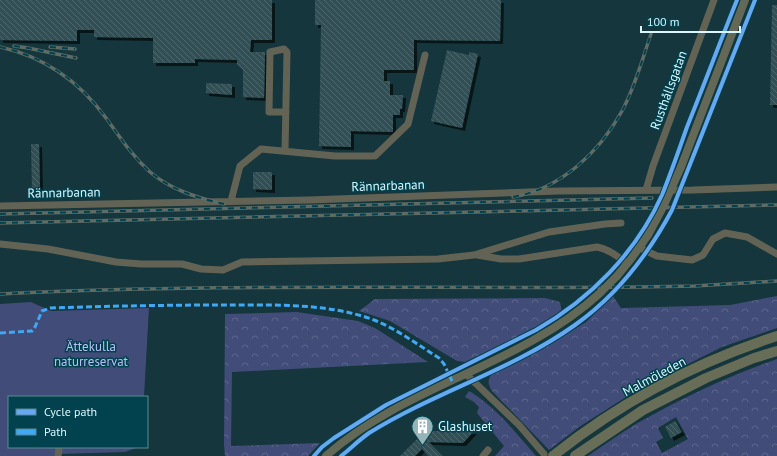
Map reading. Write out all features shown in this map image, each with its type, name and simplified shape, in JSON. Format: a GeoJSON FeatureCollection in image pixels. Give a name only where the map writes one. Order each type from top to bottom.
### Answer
{"type":"FeatureCollection","features":[{"type":"Feature","properties":{"kind":"highway","name":"Malmöleden"},"geometry":{"type":"LineString","coordinates":[[548,455],[638,398],[688,372],[746,346],[777,336]]}},
{"type":"Feature","properties":{"kind":"highway","name":"Malmöleden"},"geometry":{"type":"LineString","coordinates":[[575,456],[643,410],[706,378],[754,358],[777,351]]}},
{"type":"Feature","properties":{"kind":"main road"},"geometry":{"type":"LineString","coordinates":[[326,456],[358,432],[390,412],[556,328],[579,312],[617,276],[640,248],[664,207],[681,167],[745,0]]}},
{"type":"Feature","properties":{"kind":"street","name":"Rusthållsgatan"},"geometry":{"type":"LineString","coordinates":[[646,190],[663,137],[714,0]]}},
{"type":"Feature","properties":{"kind":"street"},"geometry":{"type":"LineString","coordinates":[[285,151],[286,112],[287,52],[284,49],[270,52],[269,112],[286,112]]}},
{"type":"Feature","properties":{"kind":"street"},"geometry":{"type":"LineString","coordinates":[[231,201],[240,166],[261,149],[335,156],[375,156],[408,124],[426,54]]}},
{"type":"Feature","properties":{"kind":"street","name":"Rännarbanan"},"geometry":{"type":"LineString","coordinates":[[0,206],[777,187]]}},
{"type":"Feature","properties":{"kind":"street"},"geometry":{"type":"LineString","coordinates":[[0,244],[48,249],[116,262],[141,264],[182,264],[201,269],[223,270],[242,262],[438,259],[474,255],[549,232],[621,223]]}},
{"type":"Feature","properties":{"kind":"street"},"geometry":{"type":"LineString","coordinates":[[640,248],[657,256],[692,260],[703,255],[713,239],[725,233],[747,237],[777,254]]}},
{"type":"Feature","properties":{"kind":"street"},"geometry":{"type":"LineString","coordinates":[[474,255],[501,259],[519,259],[597,247],[603,248],[615,254],[627,264]]}},
{"type":"Feature","properties":{"kind":"street"},"geometry":{"type":"LineString","coordinates":[[467,374],[548,455]]}},
{"type":"Feature","properties":{"kind":"street"},"geometry":{"type":"LineString","coordinates":[[483,456],[488,450]]}},
{"type":"Feature","properties":{"kind":"green space"},"geometry":{"type":"Polygon","coordinates":[[[613,296],[621,308],[730,305],[777,296],[777,328],[722,347],[640,388],[579,427],[549,450],[492,391],[489,384],[489,378],[492,374],[554,342],[586,322],[613,296]]]}},
{"type":"Feature","properties":{"kind":"green space"},"geometry":{"type":"Polygon","coordinates":[[[545,298],[560,302],[562,313],[535,329],[465,362],[457,361],[390,321],[359,311],[375,299],[545,298]]]}},
{"type":"Feature","properties":{"kind":"green space","name":"Ättekulla naturreservat"},"geometry":{"type":"Polygon","coordinates":[[[31,302],[51,311],[149,308],[144,396],[8,396],[8,448],[136,448],[125,452],[60,454],[60,456],[0,456],[0,304],[31,302]]]}},
{"type":"Feature","properties":{"kind":"green space"},"geometry":{"type":"Polygon","coordinates":[[[297,312],[358,321],[375,328],[428,362],[232,372],[231,446],[320,443],[308,456],[225,456],[225,314],[297,312]]]}},
{"type":"Feature","properties":{"kind":"green space"},"geometry":{"type":"Polygon","coordinates":[[[777,359],[777,456],[588,456],[630,428],[670,405],[723,380],[777,359]],[[676,417],[658,428],[663,438],[656,442],[662,453],[688,439],[676,417]]]}},
{"type":"Feature","properties":{"kind":"green space"},"geometry":{"type":"Polygon","coordinates":[[[469,391],[479,397],[497,413],[536,456],[495,456],[504,446],[477,413],[479,407],[465,397],[469,391]]]}},
{"type":"Feature","properties":{"kind":"building"},"geometry":{"type":"Polygon","coordinates":[[[0,0],[272,0],[272,40],[251,40],[250,52],[265,52],[264,98],[243,97],[243,70],[237,64],[237,60],[195,59],[195,63],[153,63],[153,38],[94,37],[94,30],[77,30],[77,41],[0,40],[0,0]]]}},
{"type":"Feature","properties":{"kind":"building"},"geometry":{"type":"Polygon","coordinates":[[[315,0],[501,0],[500,41],[414,40],[414,70],[384,70],[384,81],[390,81],[390,95],[403,95],[400,115],[393,115],[393,132],[351,131],[351,147],[319,146],[321,25],[315,25],[315,0]]]}},
{"type":"Feature","properties":{"kind":"building"},"geometry":{"type":"Polygon","coordinates":[[[772,5],[777,5],[777,105],[770,105],[772,5]]]}},
{"type":"Feature","properties":{"kind":"building"},"geometry":{"type":"Polygon","coordinates":[[[447,50],[469,55],[469,52],[478,54],[462,128],[431,121],[447,50]]]}},
{"type":"Feature","properties":{"kind":"building"},"geometry":{"type":"Polygon","coordinates":[[[206,83],[232,84],[232,95],[206,93],[206,83]]]}},
{"type":"Feature","properties":{"kind":"building"},"geometry":{"type":"Polygon","coordinates":[[[31,144],[39,144],[40,190],[32,191],[31,144]]]}},
{"type":"Feature","properties":{"kind":"building"},"geometry":{"type":"Polygon","coordinates":[[[253,172],[272,172],[272,190],[253,189],[253,172]]]}},
{"type":"Feature","properties":{"kind":"building"},"geometry":{"type":"Polygon","coordinates":[[[675,421],[682,432],[671,438],[665,427],[675,421]]]}},
{"type":"Feature","properties":{"kind":"building","name":"Glashuset"},"geometry":{"type":"Polygon","coordinates":[[[422,431],[474,431],[463,443],[429,442],[443,456],[428,456],[422,449],[415,456],[400,456],[422,434],[422,431]]]}},
{"type":"Feature","properties":{"kind":"railway"},"geometry":{"type":"LineString","coordinates":[[513,197],[530,193],[547,186],[562,177],[590,155],[602,141],[627,102],[635,83],[651,34]]}},
{"type":"Feature","properties":{"kind":"railway"},"geometry":{"type":"LineString","coordinates":[[14,46],[76,58]]}},
{"type":"Feature","properties":{"kind":"railway"},"geometry":{"type":"LineString","coordinates":[[0,47],[32,57],[60,72],[96,105],[126,146],[150,172],[158,178],[185,192],[224,204]]}},
{"type":"Feature","properties":{"kind":"railway"},"geometry":{"type":"LineString","coordinates":[[50,47],[75,49]]}},
{"type":"Feature","properties":{"kind":"railway"},"geometry":{"type":"LineString","coordinates":[[0,214],[652,198]]}},
{"type":"Feature","properties":{"kind":"railway"},"geometry":{"type":"LineString","coordinates":[[0,223],[777,205]]}},
{"type":"Feature","properties":{"kind":"railway"},"geometry":{"type":"LineString","coordinates":[[0,294],[240,287],[639,287],[695,286],[777,281]]}},
{"type":"Feature","properties":{"kind":"marked path"},"geometry":{"type":"LineString","coordinates":[[0,333],[32,331],[42,311],[50,308],[282,305],[339,310],[357,314],[391,328],[439,358],[444,364],[452,381]]}},
{"type":"Feature","properties":{"kind":"cycle path"},"geometry":{"type":"LineString","coordinates":[[314,456],[322,447],[334,438],[386,405],[536,330],[556,318],[575,304],[610,273],[639,236],[662,195],[737,0]]}},
{"type":"Feature","properties":{"kind":"cycle path"},"geometry":{"type":"LineString","coordinates":[[341,456],[369,433],[394,418],[500,368],[551,341],[590,313],[618,287],[642,258],[672,210],[755,0]]}},
{"type":"Feature","properties":{"kind":"place","name":"Glashuset"},"geometry":{"type":"Point","coordinates":[422,446]}}]}
